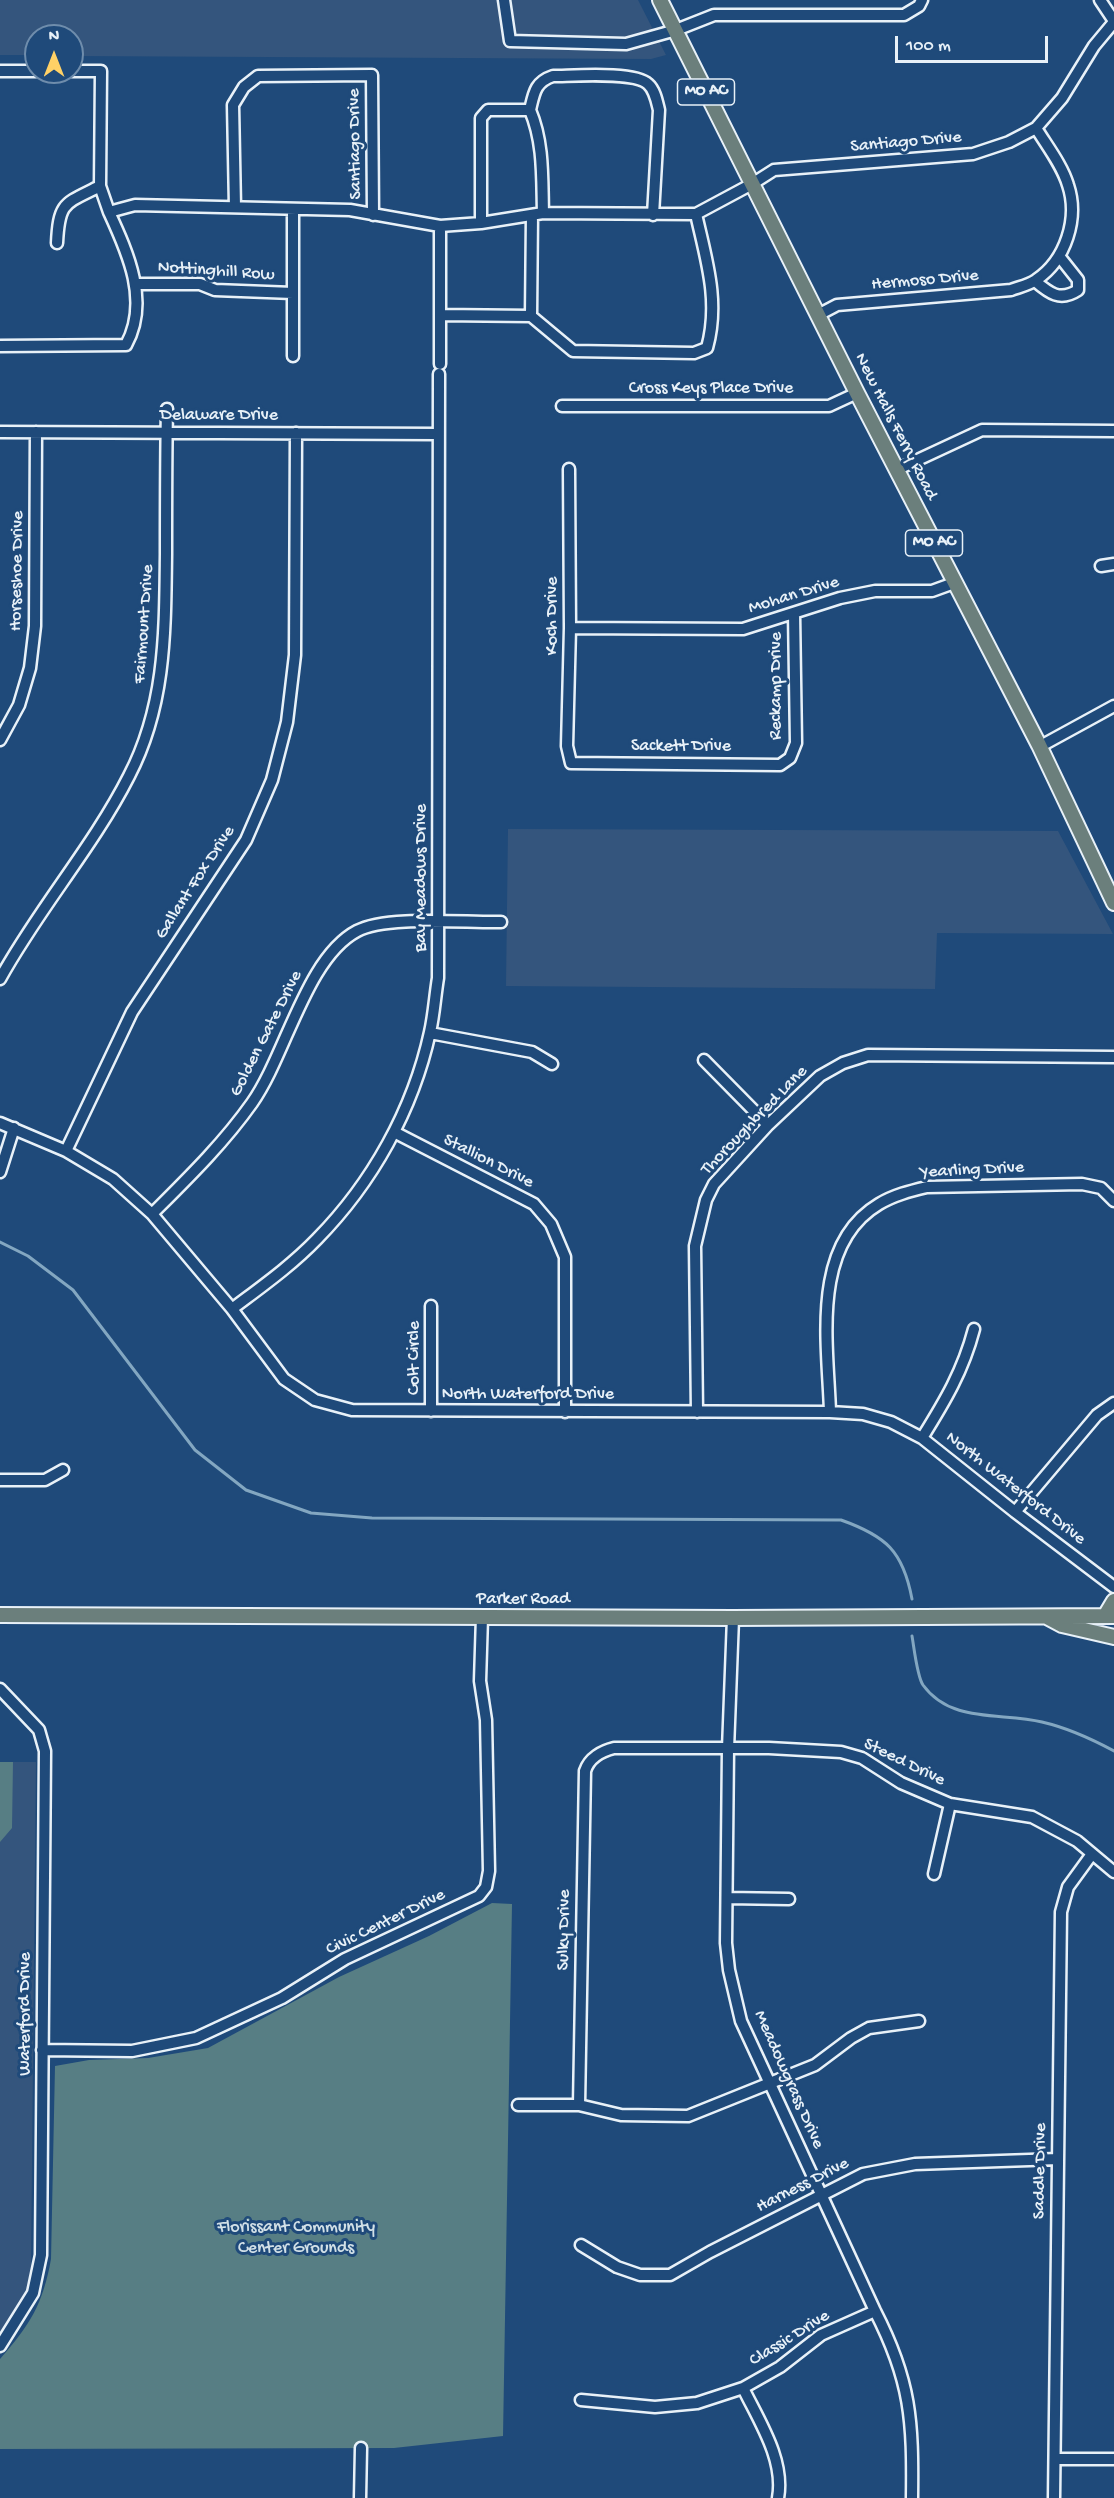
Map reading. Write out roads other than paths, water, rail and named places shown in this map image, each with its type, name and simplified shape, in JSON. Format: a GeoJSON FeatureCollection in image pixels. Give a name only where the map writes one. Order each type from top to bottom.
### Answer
{"type":"FeatureCollection","features":[{"type":"Feature","properties":{"kind":"main road","name":"New Halls Ferry Road"},"geometry":{"type":"LineString","coordinates":[[660,0],[896,470],[1040,747],[1114,903]]}},
{"type":"Feature","properties":{"kind":"main road"},"geometry":{"type":"LineString","coordinates":[[1110,1616],[1114,1601]]}},
{"type":"Feature","properties":{"kind":"main road","name":"Parker Road"},"geometry":{"type":"LineString","coordinates":[[1045,1616],[1062,1625],[1114,1637]]}},
{"type":"Feature","properties":{"kind":"main road","name":"Parker Road"},"geometry":{"type":"LineString","coordinates":[[4,1617],[1110,1616]]}},
{"type":"Feature","properties":{"kind":"street"},"geometry":{"type":"LineString","coordinates":[[504,0],[510,41],[626,44],[676,30],[714,15],[904,15],[919,6],[922,0]]}},
{"type":"Feature","properties":{"kind":"street"},"geometry":{"type":"LineString","coordinates":[[1100,0],[1114,22]]}},
{"type":"Feature","properties":{"kind":"street","name":"Santiago Drive"},"geometry":{"type":"LineString","coordinates":[[109,212],[135,205],[350,210],[440,226],[482,223],[538,214],[696,214],[774,170],[973,154],[1009,142],[1036,128],[1062,98],[1094,46],[1114,22]]}},
{"type":"Feature","properties":{"kind":"street"},"geometry":{"type":"LineString","coordinates":[[0,71],[24,71]]}},
{"type":"Feature","properties":{"kind":"street"},"geometry":{"type":"LineString","coordinates":[[84,71],[101,71],[100,186],[109,212]]}},
{"type":"Feature","properties":{"kind":"street","name":"Santiago Drive"},"geometry":{"type":"LineString","coordinates":[[235,207],[233,105],[244,87],[258,76],[372,75],[373,215]]}},
{"type":"Feature","properties":{"kind":"street"},"geometry":{"type":"LineString","coordinates":[[531,316],[542,155],[537,127],[530,110],[535,88],[543,79],[553,76],[634,77],[648,84],[659,110],[653,215]]}},
{"type":"Feature","properties":{"kind":"street"},"geometry":{"type":"LineString","coordinates":[[482,223],[481,118],[488,110],[530,110]]}},
{"type":"Feature","properties":{"kind":"street","name":"Hermoso Drive"},"geometry":{"type":"LineString","coordinates":[[818,315],[837,305],[1011,290],[1035,281],[1052,267],[1065,246],[1072,219],[1072,199],[1068,182],[1036,128]]}},
{"type":"Feature","properties":{"kind":"street"},"geometry":{"type":"LineString","coordinates":[[57,243],[58,218],[66,203],[100,186]]}},
{"type":"Feature","properties":{"kind":"street","name":"Nottinghill Row"},"geometry":{"type":"LineString","coordinates":[[293,209],[293,356]]}},
{"type":"Feature","properties":{"kind":"street","name":"Nottinghill Row"},"geometry":{"type":"LineString","coordinates":[[0,346],[126,345],[132,333],[136,284],[122,241],[109,212]]}},
{"type":"Feature","properties":{"kind":"street"},"geometry":{"type":"LineString","coordinates":[[441,315],[531,316],[573,351],[694,353],[707,348],[711,335],[713,292],[696,214]]}},
{"type":"Feature","properties":{"kind":"street","name":"Bay Meadows Drive"},"geometry":{"type":"LineString","coordinates":[[232,1309],[279,1273],[316,1240],[372,1171],[394,1132],[415,1081],[430,1033],[438,978],[440,226]]}},
{"type":"Feature","properties":{"kind":"street"},"geometry":{"type":"LineString","coordinates":[[1035,281],[1048,292],[1058,296],[1068,297],[1078,290],[1078,279],[1059,256]]}},
{"type":"Feature","properties":{"kind":"street","name":"Nottinghill Row"},"geometry":{"type":"LineString","coordinates":[[136,284],[200,284],[215,290],[293,293]]}},
{"type":"Feature","properties":{"kind":"street","name":"Cross Keys Place Drive"},"geometry":{"type":"LineString","coordinates":[[562,406],[830,406],[857,393]]}},
{"type":"Feature","properties":{"kind":"street","name":"Fairmount Drive"},"geometry":{"type":"LineString","coordinates":[[0,979],[20,943],[100,828],[130,774],[151,723],[162,671],[165,622],[167,409]]}},
{"type":"Feature","properties":{"kind":"street"},"geometry":{"type":"LineString","coordinates":[[896,470],[972,433],[985,430],[1114,431]]}},
{"type":"Feature","properties":{"kind":"street","name":"Delaware Drive"},"geometry":{"type":"LineString","coordinates":[[0,432],[438,434]]}},
{"type":"Feature","properties":{"kind":"street","name":"Horseshoe Drive"},"geometry":{"type":"LineString","coordinates":[[0,740],[19,705],[30,668],[35,626],[36,432]]}},
{"type":"Feature","properties":{"kind":"street","name":"Gallant Fox Drive"},"geometry":{"type":"LineString","coordinates":[[66,1151],[132,1012],[246,840],[272,780],[288,722],[295,655],[296,433]]}},
{"type":"Feature","properties":{"kind":"street","name":"Koch Drive"},"geometry":{"type":"LineString","coordinates":[[569,469],[570,627],[567,746],[571,763]]}},
{"type":"Feature","properties":{"kind":"street"},"geometry":{"type":"LineString","coordinates":[[1101,566],[1114,564]]}},
{"type":"Feature","properties":{"kind":"street","name":"Mohan Drive"},"geometry":{"type":"LineString","coordinates":[[570,627],[743,629],[840,597],[876,591],[932,591],[954,583]]}},
{"type":"Feature","properties":{"kind":"street","name":"Reckamp Drive"},"geometry":{"type":"LineString","coordinates":[[790,758],[796,743],[794,613]]}},
{"type":"Feature","properties":{"kind":"street"},"geometry":{"type":"LineString","coordinates":[[1040,747],[1114,706]]}},
{"type":"Feature","properties":{"kind":"street","name":"Sackett Drive"},"geometry":{"type":"LineString","coordinates":[[571,763],[780,765],[790,758]]}},
{"type":"Feature","properties":{"kind":"street","name":"Golden Gate Drive"},"geometry":{"type":"LineString","coordinates":[[152,1214],[224,1140],[254,1101],[275,1064],[318,969],[335,947],[358,931],[382,922],[501,922]]}},
{"type":"Feature","properties":{"kind":"street"},"geometry":{"type":"LineString","coordinates":[[430,1033],[532,1052],[552,1064]]}},
{"type":"Feature","properties":{"kind":"street","name":"Thoroughbred Lane"},"geometry":{"type":"LineString","coordinates":[[697,1412],[694,1246],[699,1220],[714,1184],[768,1125],[820,1076],[843,1063],[868,1055],[1114,1057]]}},
{"type":"Feature","properties":{"kind":"street"},"geometry":{"type":"LineString","coordinates":[[704,1060],[768,1125]]}},
{"type":"Feature","properties":{"kind":"street","name":"North Waterford Drive"},"geometry":{"type":"LineString","coordinates":[[0,1123],[66,1151],[113,1179],[152,1214],[232,1309],[284,1379],[315,1400],[352,1410],[863,1414],[891,1422],[922,1437],[1015,1512],[1114,1587]]}},
{"type":"Feature","properties":{"kind":"street"},"geometry":{"type":"LineString","coordinates":[[0,1172],[14,1128]]}},
{"type":"Feature","properties":{"kind":"street","name":"Stallion Drive"},"geometry":{"type":"LineString","coordinates":[[394,1132],[534,1204],[551,1224],[565,1257],[565,1412]]}},
{"type":"Feature","properties":{"kind":"street","name":"Yearling Drive"},"geometry":{"type":"LineString","coordinates":[[830,1412],[828,1306],[830,1274],[846,1237],[859,1221],[878,1204],[903,1193],[927,1187],[1082,1184],[1101,1188],[1113,1199]]}},
{"type":"Feature","properties":{"kind":"street","name":"Colt Circle"},"geometry":{"type":"LineString","coordinates":[[431,1306],[431,1411]]}},
{"type":"Feature","properties":{"kind":"street"},"geometry":{"type":"LineString","coordinates":[[922,1437],[951,1392],[967,1357],[974,1329]]}},
{"type":"Feature","properties":{"kind":"street"},"geometry":{"type":"LineString","coordinates":[[1015,1512],[1097,1415],[1114,1402]]}},
{"type":"Feature","properties":{"kind":"street"},"geometry":{"type":"LineString","coordinates":[[0,1480],[45,1480],[63,1470]]}},
{"type":"Feature","properties":{"kind":"street","name":"Civic Center Drive"},"geometry":{"type":"LineString","coordinates":[[42,2050],[132,2051],[196,2038],[282,1998],[341,1961],[479,1896],[486,1887],[489,1871],[486,1720],[480,1681],[482,1617]]}},
{"type":"Feature","properties":{"kind":"street","name":"Meadowgrass Drive"},"geometry":{"type":"LineString","coordinates":[[733,1618],[728,1749],[726,1943],[729,1970],[741,2021],[874,2311],[893,2346],[910,2409],[913,2438],[912,2498]]}},
{"type":"Feature","properties":{"kind":"street","name":"Waterford Drive"},"geometry":{"type":"LineString","coordinates":[[0,1689],[39,1730],[44,1745],[39,2269],[33,2293],[25,2309],[0,2346]]}},
{"type":"Feature","properties":{"kind":"street","name":"Steed Drive"},"geometry":{"type":"LineString","coordinates":[[593,1758],[614,1748],[841,1752],[862,1758],[901,1783],[950,1804],[1032,1817],[1068,1835],[1114,1872]]}},
{"type":"Feature","properties":{"kind":"street","name":"Sulky Drive"},"geometry":{"type":"LineString","coordinates":[[579,2104],[585,1771],[593,1758]]}},
{"type":"Feature","properties":{"kind":"street"},"geometry":{"type":"LineString","coordinates":[[934,1874],[950,1804]]}},
{"type":"Feature","properties":{"kind":"street","name":"Saddle Drive"},"geometry":{"type":"LineString","coordinates":[[1054,2498],[1061,1912],[1068,1887],[1092,1854]]}},
{"type":"Feature","properties":{"kind":"street"},"geometry":{"type":"LineString","coordinates":[[727,1899],[789,1899]]}},
{"type":"Feature","properties":{"kind":"street"},"geometry":{"type":"LineString","coordinates":[[518,2105],[579,2104],[621,2115],[688,2116],[770,2085],[814,2065],[869,2028],[919,2021]]}},
{"type":"Feature","properties":{"kind":"street","name":"Harness Drive"},"geometry":{"type":"LineString","coordinates":[[581,2245],[617,2267],[639,2275],[670,2276],[710,2252],[863,2174],[915,2164],[1058,2159]]}},
{"type":"Feature","properties":{"kind":"street","name":"Classic Drive"},"geometry":{"type":"LineString","coordinates":[[581,2400],[655,2407],[697,2403],[743,2388],[780,2367],[821,2335],[874,2311]]}},
{"type":"Feature","properties":{"kind":"street"},"geometry":{"type":"LineString","coordinates":[[743,2388],[774,2455],[780,2488],[778,2498]]}},
{"type":"Feature","properties":{"kind":"street"},"geometry":{"type":"LineString","coordinates":[[360,2498],[361,2448]]}},
{"type":"Feature","properties":{"kind":"street"},"geometry":{"type":"LineString","coordinates":[[1055,2459],[1114,2459]]}},
{"type":"Feature","properties":{"kind":"waterway"},"geometry":{"type":"LineString","coordinates":[[0,1242],[28,1256],[73,1290],[195,1450],[246,1490],[311,1513],[372,1518],[841,1520],[870,1532],[890,1548],[903,1569],[912,1599]]}},
{"type":"Feature","properties":{"kind":"waterway"},"geometry":{"type":"LineString","coordinates":[[912,1636],[917,1668],[923,1685],[948,1706],[978,1714],[1052,1724],[1114,1751]]}},
{"type":"Feature","properties":{"kind":"park label","name":"Florissant Community Center Grounds"},"geometry":{"type":"Point","coordinates":[296,2238]}}]}
